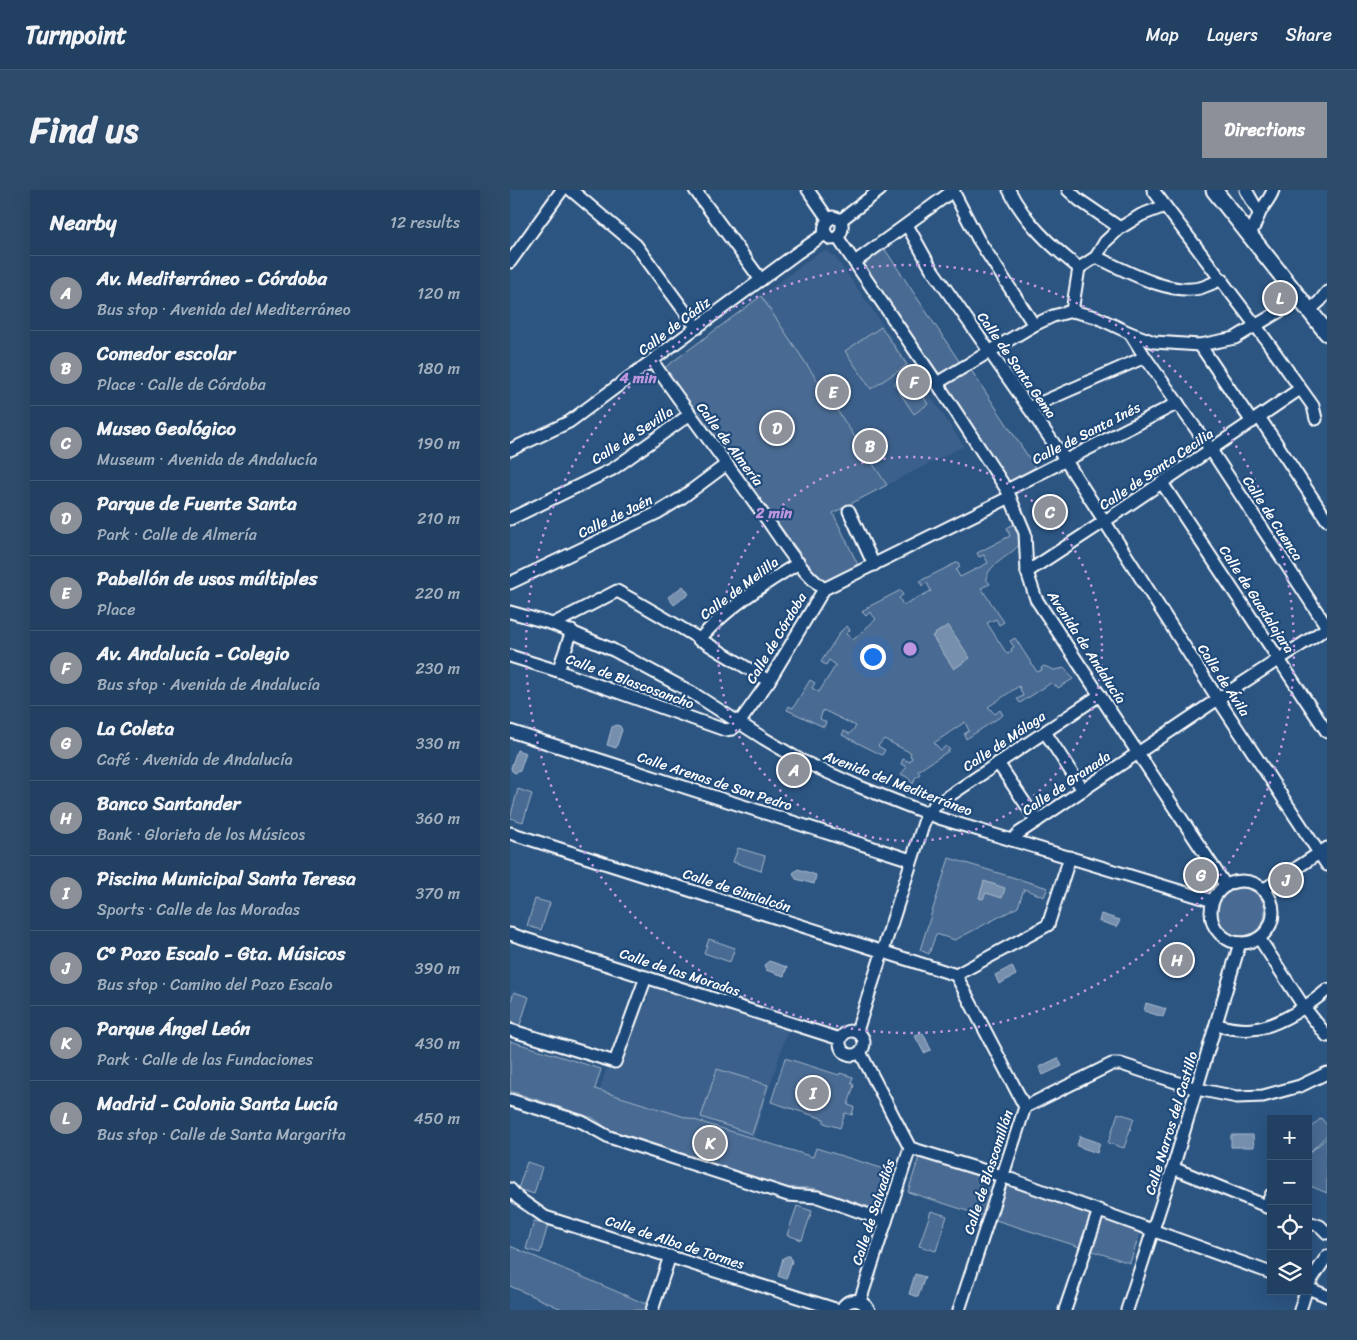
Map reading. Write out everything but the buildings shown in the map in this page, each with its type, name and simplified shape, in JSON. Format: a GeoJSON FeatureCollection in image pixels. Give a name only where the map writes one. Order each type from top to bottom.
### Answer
{"type":"FeatureCollection","features":[{"type":"Feature","properties":{"kind":"main road"},"geometry":{"type":"LineString","coordinates":[[1214,190],[1250,234],[1301,304],[1327,333]]}},
{"type":"Feature","properties":{"kind":"street"},"geometry":{"type":"LineString","coordinates":[[510,262],[562,190]]}},
{"type":"Feature","properties":{"kind":"street"},"geometry":{"type":"LineString","coordinates":[[571,190],[636,245],[697,328]]}},
{"type":"Feature","properties":{"kind":"street"},"geometry":{"type":"LineString","coordinates":[[695,190],[761,280]]}},
{"type":"Feature","properties":{"kind":"street"},"geometry":{"type":"LineString","coordinates":[[808,190],[828,219]]}},
{"type":"Feature","properties":{"kind":"street"},"geometry":{"type":"LineString","coordinates":[[841,220],[880,190]]}},
{"type":"Feature","properties":{"kind":"street"},"geometry":{"type":"LineString","coordinates":[[855,262],[954,190],[978,239],[1034,325]]}},
{"type":"Feature","properties":{"kind":"street"},"geometry":{"type":"LineString","coordinates":[[1009,190],[1016,204],[1037,230],[1058,252],[1079,268]]}},
{"type":"Feature","properties":{"kind":"street"},"geometry":{"type":"LineString","coordinates":[[1068,190],[1079,200],[1120,228]]}},
{"type":"Feature","properties":{"kind":"street"},"geometry":{"type":"LineString","coordinates":[[1153,190],[1222,279],[1313,406],[1316,419]]}},
{"type":"Feature","properties":{"kind":"street"},"geometry":{"type":"LineString","coordinates":[[1246,190],[1259,213]]}},
{"type":"Feature","properties":{"kind":"street"},"geometry":{"type":"LineString","coordinates":[[1250,234],[1254,229],[1259,213],[1266,205],[1273,190]]}},
{"type":"Feature","properties":{"kind":"street"},"geometry":{"type":"LineString","coordinates":[[1072,311],[1079,268],[1096,257],[1105,242],[1120,228],[1141,215],[1165,206]]}},
{"type":"Feature","properties":{"kind":"street"},"geometry":{"type":"LineString","coordinates":[[1240,221],[1259,213]]}},
{"type":"Feature","properties":{"kind":"street"},"geometry":{"type":"LineString","coordinates":[[833,217],[841,220],[843,225],[838,238],[831,239],[825,234],[824,226],[828,219],[833,217]]}},
{"type":"Feature","properties":{"kind":"street","name":"Calle de Santa Gema"},"geometry":{"type":"LineString","coordinates":[[907,225],[931,268],[1066,461],[1105,521]]}},
{"type":"Feature","properties":{"kind":"street","name":"Calle de Cádiz"},"geometry":{"type":"LineString","coordinates":[[510,450],[570,422],[825,234]]}},
{"type":"Feature","properties":{"kind":"street","name":"Avenida de Andalucía"},"geometry":{"type":"LineString","coordinates":[[838,238],[937,383],[1009,494],[1025,533],[1027,572],[1036,599],[1226,886]]}},
{"type":"Feature","properties":{"kind":"street"},"geometry":{"type":"LineString","coordinates":[[1096,257],[1146,280],[1175,288],[1199,288],[1222,279]]}},
{"type":"Feature","properties":{"kind":"street"},"geometry":{"type":"LineString","coordinates":[[937,383],[1034,325],[1053,316],[1072,311],[1096,317],[1154,342],[1200,346],[1235,338],[1301,304],[1320,301],[1327,292]]}},
{"type":"Feature","properties":{"kind":"street","name":"Calle de Cuenca"},"geometry":{"type":"LineString","coordinates":[[1130,333],[1211,450],[1327,627]]}},
{"type":"Feature","properties":{"kind":"street"},"geometry":{"type":"LineString","coordinates":[[1200,346],[1256,420],[1327,520]]}},
{"type":"Feature","properties":{"kind":"street"},"geometry":{"type":"LineString","coordinates":[[1029,408],[1145,357]]}},
{"type":"Feature","properties":{"kind":"street","name":"Calle de Almería"},"geometry":{"type":"LineString","coordinates":[[652,361],[798,562],[814,582],[824,589]]}},
{"type":"Feature","properties":{"kind":"street","name":"Calle de Santa Cecilia"},"geometry":{"type":"LineString","coordinates":[[1027,572],[1300,389]]}},
{"type":"Feature","properties":{"kind":"street","name":"Calle de Santa Inés"},"geometry":{"type":"LineString","coordinates":[[1009,494],[1066,461],[1178,403]]}},
{"type":"Feature","properties":{"kind":"street","name":"Calle de Sevilla"},"geometry":{"type":"LineString","coordinates":[[510,519],[613,469],[690,415]]}},
{"type":"Feature","properties":{"kind":"street","name":"Calle de Jaén"},"geometry":{"type":"LineString","coordinates":[[510,583],[657,513],[680,499],[728,464]]}},
{"type":"Feature","properties":{"kind":"street","name":"Calle de Guadalajara"},"geometry":{"type":"LineString","coordinates":[[1162,483],[1327,732]]}},
{"type":"Feature","properties":{"kind":"street","name":"Calle de Córdoba"},"geometry":{"type":"LineString","coordinates":[[739,723],[769,681],[824,589],[1009,494]]}},
{"type":"Feature","properties":{"kind":"street"},"geometry":{"type":"LineString","coordinates":[[848,511],[874,565]]}},
{"type":"Feature","properties":{"kind":"street","name":"Calle de Ávila"},"geometry":{"type":"LineString","coordinates":[[1105,521],[1218,699],[1323,851],[1327,865]]}},
{"type":"Feature","properties":{"kind":"street","name":"Calle de Melilla"},"geometry":{"type":"LineString","coordinates":[[699,640],[711,626],[774,577],[798,562]]}},
{"type":"Feature","properties":{"kind":"street","name":"Calle de Melilla"},"geometry":{"type":"LineString","coordinates":[[553,624],[617,591],[662,615],[699,640],[769,681]]}},
{"type":"Feature","properties":{"kind":"street","name":"Avenida del Mediterráneo"},"geometry":{"type":"LineString","coordinates":[[510,612],[553,624],[653,671],[800,760],[860,787],[926,813],[1213,901]]}},
{"type":"Feature","properties":{"kind":"street","name":"Calle de Granada"},"geometry":{"type":"LineString","coordinates":[[1012,840],[1037,821],[1327,627]]}},
{"type":"Feature","properties":{"kind":"street"},"geometry":{"type":"LineString","coordinates":[[558,671],[572,632]]}},
{"type":"Feature","properties":{"kind":"street","name":"Calle de Blascosancho"},"geometry":{"type":"LineString","coordinates":[[510,656],[725,730],[732,729],[739,723]]}},
{"type":"Feature","properties":{"kind":"street","name":"Calle de Málaga"},"geometry":{"type":"LineString","coordinates":[[926,813],[1100,695]]}},
{"type":"Feature","properties":{"kind":"street","name":"Calle Arenas de San Pedro"},"geometry":{"type":"LineString","coordinates":[[510,731],[911,860]]}},
{"type":"Feature","properties":{"kind":"street"},"geometry":{"type":"LineString","coordinates":[[1045,732],[1083,790]]}},
{"type":"Feature","properties":{"kind":"street"},"geometry":{"type":"LineString","coordinates":[[998,763],[1037,821]]}},
{"type":"Feature","properties":{"kind":"street"},"geometry":{"type":"LineString","coordinates":[[856,1031],[926,813]]}},
{"type":"Feature","properties":{"kind":"street","name":"Calle de Gimialcón"},"geometry":{"type":"LineString","coordinates":[[510,833],[956,975]]}},
{"type":"Feature","properties":{"kind":"street"},"geometry":{"type":"LineString","coordinates":[[1263,890],[1323,851]]}},
{"type":"Feature","properties":{"kind":"street"},"geometry":{"type":"LineString","coordinates":[[1024,1106],[956,975],[1048,926],[1070,857]]}},
{"type":"Feature","properties":{"kind":"street"},"geometry":{"type":"LineString","coordinates":[[1242,882],[1253,884],[1263,890],[1272,906],[1272,918],[1268,930],[1259,938],[1247,943],[1230,941],[1222,936],[1215,928],[1211,912],[1213,901],[1218,892],[1226,886],[1242,882]]}},
{"type":"Feature","properties":{"kind":"street","name":"Calle de las Moradas"},"geometry":{"type":"LineString","coordinates":[[510,934],[840,1039]]}},
{"type":"Feature","properties":{"kind":"street"},"geometry":{"type":"LineString","coordinates":[[1259,938],[1304,1007],[1327,1036]]}},
{"type":"Feature","properties":{"kind":"street","name":"Calle Narros del Castillo"},"geometry":{"type":"LineString","coordinates":[[1127,1310],[1154,1230],[1217,1025],[1240,943]]}},
{"type":"Feature","properties":{"kind":"street"},"geometry":{"type":"LineString","coordinates":[[510,1030],[615,1062],[646,977]]}},
{"type":"Feature","properties":{"kind":"street"},"geometry":{"type":"LineString","coordinates":[[1217,1025],[1231,1029],[1251,1030],[1276,1024],[1327,990]]}},
{"type":"Feature","properties":{"kind":"street"},"geometry":{"type":"LineString","coordinates":[[856,1031],[862,1036],[864,1045],[860,1052],[855,1055],[846,1054],[840,1046],[840,1039],[847,1032],[856,1031]]}},
{"type":"Feature","properties":{"kind":"street","name":"Calle de Salvadiós"},"geometry":{"type":"LineString","coordinates":[[860,1052],[910,1148],[886,1221],[864,1306]]}},
{"type":"Feature","properties":{"kind":"street","name":"Calle de Blascomillán"},"geometry":{"type":"LineString","coordinates":[[960,1310],[1024,1106],[1112,1064],[1136,1068],[1197,1089],[1236,1098],[1263,1096],[1300,1086],[1327,1073]]}},
{"type":"Feature","properties":{"kind":"street"},"geometry":{"type":"LineString","coordinates":[[510,1100],[582,1122],[609,1137],[788,1195],[818,1197],[886,1221]]}},
{"type":"Feature","properties":{"kind":"street"},"geometry":{"type":"LineString","coordinates":[[910,1148],[1002,1176],[1267,1272]]}},
{"type":"Feature","properties":{"kind":"street"},"geometry":{"type":"LineString","coordinates":[[1173,1168],[1267,1208]]}},
{"type":"Feature","properties":{"kind":"street","name":"Calle de Alba de Tormes"},"geometry":{"type":"LineString","coordinates":[[510,1189],[518,1198],[545,1217],[840,1310]]}},
{"type":"Feature","properties":{"kind":"street"},"geometry":{"type":"LineString","coordinates":[[1065,1310],[1099,1210]]}},
{"type":"Feature","properties":{"kind":"street"},"geometry":{"type":"LineString","coordinates":[[1312,1223],[1320,1226],[1327,1233]]}},
{"type":"Feature","properties":{"kind":"street"},"geometry":{"type":"LineString","coordinates":[[652,1310],[670,1256]]}},
{"type":"Feature","properties":{"kind":"street"},"geometry":{"type":"LineString","coordinates":[[1312,1280],[1327,1256]]}},
{"type":"Feature","properties":{"kind":"street"},"geometry":{"type":"LineString","coordinates":[[1312,1288],[1327,1296]]}},
{"type":"Feature","properties":{"kind":"street"},"geometry":{"type":"LineString","coordinates":[[1300,1310],[1305,1295]]}},
{"type":"Feature","properties":{"kind":"street"},"geometry":{"type":"LineString","coordinates":[[840,1310],[846,1303],[851,1301],[864,1306]]}},
{"type":"Feature","properties":{"kind":"shaded area"},"geometry":{"type":"Polygon","coordinates":[[[884,248],[961,364],[939,377],[862,263],[884,248]]]}},
{"type":"Feature","properties":{"kind":"shaded area"},"geometry":{"type":"Polygon","coordinates":[[[827,251],[835,257],[869,305],[964,446],[887,485],[761,296],[818,253],[827,251]]]}},
{"type":"Feature","properties":{"kind":"shaded area"},"geometry":{"type":"Polygon","coordinates":[[[761,296],[887,485],[833,513],[858,565],[823,584],[663,369],[761,296]]]}},
{"type":"Feature","properties":{"kind":"shaded area"},"geometry":{"type":"Polygon","coordinates":[[[881,327],[907,365],[871,389],[845,351],[881,327]]]}},
{"type":"Feature","properties":{"kind":"shaded area"},"geometry":{"type":"Polygon","coordinates":[[[969,367],[1035,467],[1007,485],[942,385],[969,367]]]}},
{"type":"Feature","properties":{"kind":"shaded area"},"geometry":{"type":"Polygon","coordinates":[[[909,374],[928,404],[914,414],[894,384],[909,374]]]}},
{"type":"Feature","properties":{"kind":"shaded area"},"geometry":{"type":"Polygon","coordinates":[[[1016,525],[1018,528],[1020,543],[991,569],[986,579],[990,584],[981,588],[1004,622],[999,625],[996,619],[987,623],[1007,654],[1014,647],[1010,641],[1015,638],[1037,672],[1042,670],[1041,668],[1044,666],[1054,670],[1065,668],[1073,679],[1058,688],[1051,683],[1020,703],[1017,699],[1023,696],[1019,686],[988,707],[995,714],[1000,710],[1003,715],[966,739],[964,734],[969,731],[965,722],[934,743],[941,750],[946,746],[950,750],[918,771],[920,774],[915,778],[913,784],[907,777],[901,774],[907,767],[901,764],[903,759],[910,762],[911,753],[884,739],[878,746],[885,750],[882,755],[842,735],[844,731],[850,734],[856,726],[823,710],[820,719],[826,722],[824,727],[787,710],[789,706],[793,708],[810,680],[815,683],[812,688],[819,692],[836,665],[829,660],[826,665],[821,662],[841,631],[847,626],[850,630],[846,634],[853,640],[876,619],[870,612],[866,616],[862,612],[868,607],[901,590],[903,595],[899,598],[903,605],[931,591],[927,583],[922,586],[920,581],[958,562],[960,567],[956,570],[960,577],[988,563],[984,555],[979,557],[977,553],[1010,536],[1007,528],[1016,525]]]}},
{"type":"Feature","properties":{"kind":"shaded area"},"geometry":{"type":"Polygon","coordinates":[[[683,586],[689,594],[674,605],[668,597],[683,586]]]}},
{"type":"Feature","properties":{"kind":"shaded area"},"geometry":{"type":"Polygon","coordinates":[[[948,625],[970,658],[954,669],[932,636],[948,625]]]}},
{"type":"Feature","properties":{"kind":"shaded area"},"geometry":{"type":"Polygon","coordinates":[[[620,726],[622,730],[616,748],[607,745],[612,727],[620,726]]]}},
{"type":"Feature","properties":{"kind":"shaded area"},"geometry":{"type":"Polygon","coordinates":[[[517,750],[526,753],[520,771],[515,773],[511,768],[517,750]]]}},
{"type":"Feature","properties":{"kind":"shaded area"},"geometry":{"type":"Polygon","coordinates":[[[518,789],[532,794],[523,822],[510,818],[518,789]]]}},
{"type":"Feature","properties":{"kind":"shaded area"},"geometry":{"type":"Polygon","coordinates":[[[738,848],[765,856],[761,871],[733,862],[738,848]]]}},
{"type":"Feature","properties":{"kind":"shaded area"},"geometry":{"type":"Polygon","coordinates":[[[949,858],[1048,888],[1044,897],[1024,889],[1018,907],[955,940],[936,934],[929,954],[920,950],[949,858]]]}},
{"type":"Feature","properties":{"kind":"shaded area"},"geometry":{"type":"Polygon","coordinates":[[[798,869],[816,875],[814,884],[796,879],[793,873],[798,869]]]}},
{"type":"Feature","properties":{"kind":"shaded area"},"geometry":{"type":"Polygon","coordinates":[[[984,881],[1005,888],[1002,898],[986,893],[983,899],[979,898],[984,881]]]}},
{"type":"Feature","properties":{"kind":"shaded area"},"geometry":{"type":"Polygon","coordinates":[[[1241,888],[1250,890],[1258,895],[1263,903],[1265,912],[1263,921],[1258,929],[1250,934],[1241,936],[1232,934],[1224,929],[1219,921],[1217,912],[1219,903],[1224,895],[1232,890],[1241,888]]]}},
{"type":"Feature","properties":{"kind":"shaded area"},"geometry":{"type":"Polygon","coordinates":[[[535,899],[550,903],[541,930],[527,926],[535,899]]]}},
{"type":"Feature","properties":{"kind":"shaded area"},"geometry":{"type":"Polygon","coordinates":[[[1101,914],[1120,920],[1117,927],[1099,921],[1101,914]]]}},
{"type":"Feature","properties":{"kind":"shaded area"},"geometry":{"type":"Polygon","coordinates":[[[709,939],[735,948],[730,962],[704,953],[709,939]]]}},
{"type":"Feature","properties":{"kind":"shaded area"},"geometry":{"type":"Polygon","coordinates":[[[769,961],[787,967],[784,976],[766,970],[764,965],[769,961]]]}},
{"type":"Feature","properties":{"kind":"shaded area"},"geometry":{"type":"Polygon","coordinates":[[[1012,966],[1016,975],[999,984],[995,975],[1012,966]]]}},
{"type":"Feature","properties":{"kind":"shaded area"},"geometry":{"type":"Polygon","coordinates":[[[648,985],[788,1029],[753,1139],[600,1090],[606,1070],[619,1065],[623,1058],[640,1003],[647,1004],[649,993],[644,991],[648,985]]]}},
{"type":"Feature","properties":{"kind":"shaded area"},"geometry":{"type":"Polygon","coordinates":[[[514,992],[529,997],[520,1025],[510,1022],[510,1004],[514,992]]]}},
{"type":"Feature","properties":{"kind":"shaded area"},"geometry":{"type":"Polygon","coordinates":[[[1146,1003],[1166,1009],[1163,1017],[1144,1011],[1146,1003]]]}},
{"type":"Feature","properties":{"kind":"shaded area"},"geometry":{"type":"Polygon","coordinates":[[[923,1033],[931,1050],[924,1053],[915,1036],[923,1033]]]}},
{"type":"Feature","properties":{"kind":"shaded area"},"geometry":{"type":"Polygon","coordinates":[[[510,1041],[601,1069],[595,1089],[813,1157],[816,1148],[891,1171],[879,1207],[876,1209],[813,1188],[788,1188],[608,1129],[593,1118],[510,1091],[510,1041]]]}},
{"type":"Feature","properties":{"kind":"shaded area"},"geometry":{"type":"Polygon","coordinates":[[[785,1058],[839,1075],[840,1073],[853,1077],[851,1083],[854,1085],[848,1105],[854,1107],[852,1115],[845,1113],[840,1128],[824,1123],[824,1119],[771,1102],[785,1058]]]}},
{"type":"Feature","properties":{"kind":"shaded area"},"geometry":{"type":"Polygon","coordinates":[[[1058,1058],[1062,1066],[1043,1075],[1039,1067],[1058,1058]]]}},
{"type":"Feature","properties":{"kind":"shaded area"},"geometry":{"type":"Polygon","coordinates":[[[717,1069],[768,1085],[752,1134],[701,1117],[717,1069]]]}},
{"type":"Feature","properties":{"kind":"shaded area"},"geometry":{"type":"Polygon","coordinates":[[[1118,1113],[1134,1118],[1124,1148],[1108,1143],[1118,1113]]]}},
{"type":"Feature","properties":{"kind":"shaded area"},"geometry":{"type":"Polygon","coordinates":[[[1321,1118],[1327,1125],[1327,1135],[1312,1150],[1312,1126],[1321,1118]]]}},
{"type":"Feature","properties":{"kind":"shaded area"},"geometry":{"type":"Polygon","coordinates":[[[1231,1135],[1253,1135],[1254,1147],[1231,1147],[1231,1135]]]}},
{"type":"Feature","properties":{"kind":"shaded area"},"geometry":{"type":"Polygon","coordinates":[[[1080,1136],[1100,1143],[1097,1153],[1077,1146],[1080,1136]]]}},
{"type":"Feature","properties":{"kind":"shaded area"},"geometry":{"type":"Polygon","coordinates":[[[1327,1138],[1327,1193],[1312,1187],[1312,1151],[1327,1138]]]}},
{"type":"Feature","properties":{"kind":"shaded area"},"geometry":{"type":"Polygon","coordinates":[[[919,1157],[1141,1229],[1130,1263],[908,1192],[919,1157]]]}},
{"type":"Feature","properties":{"kind":"shaded area"},"geometry":{"type":"Polygon","coordinates":[[[527,1162],[542,1167],[534,1194],[518,1189],[527,1162]]]}},
{"type":"Feature","properties":{"kind":"shaded area"},"geometry":{"type":"Polygon","coordinates":[[[797,1206],[812,1211],[802,1240],[787,1235],[797,1206]]]}},
{"type":"Feature","properties":{"kind":"shaded area"},"geometry":{"type":"Polygon","coordinates":[[[931,1211],[947,1216],[936,1251],[919,1246],[931,1211]]]}},
{"type":"Feature","properties":{"kind":"shaded area"},"geometry":{"type":"Polygon","coordinates":[[[534,1221],[548,1225],[540,1253],[526,1249],[534,1221]]]}},
{"type":"Feature","properties":{"kind":"shaded area"},"geometry":{"type":"Polygon","coordinates":[[[510,1246],[660,1310],[564,1310],[510,1286],[510,1246]]]}},
{"type":"Feature","properties":{"kind":"shaded area"},"geometry":{"type":"Polygon","coordinates":[[[790,1256],[792,1261],[786,1279],[778,1276],[783,1258],[790,1256]]]}},
{"type":"Feature","properties":{"kind":"shaded area"},"geometry":{"type":"Polygon","coordinates":[[[915,1274],[925,1277],[918,1297],[909,1294],[915,1274]]]}},
{"type":"Feature","properties":{"kind":"place","name":"Madrid - Colonia Santa Lucía"},"geometry":{"type":"Point","coordinates":[1280,298]}},
{"type":"Feature","properties":{"kind":"place","name":"Av. Andalucía - Colegio"},"geometry":{"type":"Point","coordinates":[914,382]}},
{"type":"Feature","properties":{"kind":"place","name":"Pabellón de usos múltiples"},"geometry":{"type":"Point","coordinates":[833,392]}},
{"type":"Feature","properties":{"kind":"place","name":"Parque de Fuente Santa"},"geometry":{"type":"Point","coordinates":[777,428]}},
{"type":"Feature","properties":{"kind":"place","name":"Comedor escolar"},"geometry":{"type":"Point","coordinates":[870,446]}},
{"type":"Feature","properties":{"kind":"place","name":"Museo Geológico"},"geometry":{"type":"Point","coordinates":[1050,512]}},
{"type":"Feature","properties":{"kind":"place","name":"Av. Mediterráneo - Córdoba"},"geometry":{"type":"Point","coordinates":[794,770]}},
{"type":"Feature","properties":{"kind":"place","name":"La Coleta"},"geometry":{"type":"Point","coordinates":[1201,875]}},
{"type":"Feature","properties":{"kind":"place","name":"Cº Pozo Escalo - Gta. Músicos"},"geometry":{"type":"Point","coordinates":[1286,880]}},
{"type":"Feature","properties":{"kind":"place","name":"Banco Santander"},"geometry":{"type":"Point","coordinates":[1177,960]}},
{"type":"Feature","properties":{"kind":"place","name":"Piscina Municipal Santa Teresa"},"geometry":{"type":"Point","coordinates":[813,1093]}},
{"type":"Feature","properties":{"kind":"place","name":"Parque Ángel León"},"geometry":{"type":"Point","coordinates":[710,1143]}}]}
